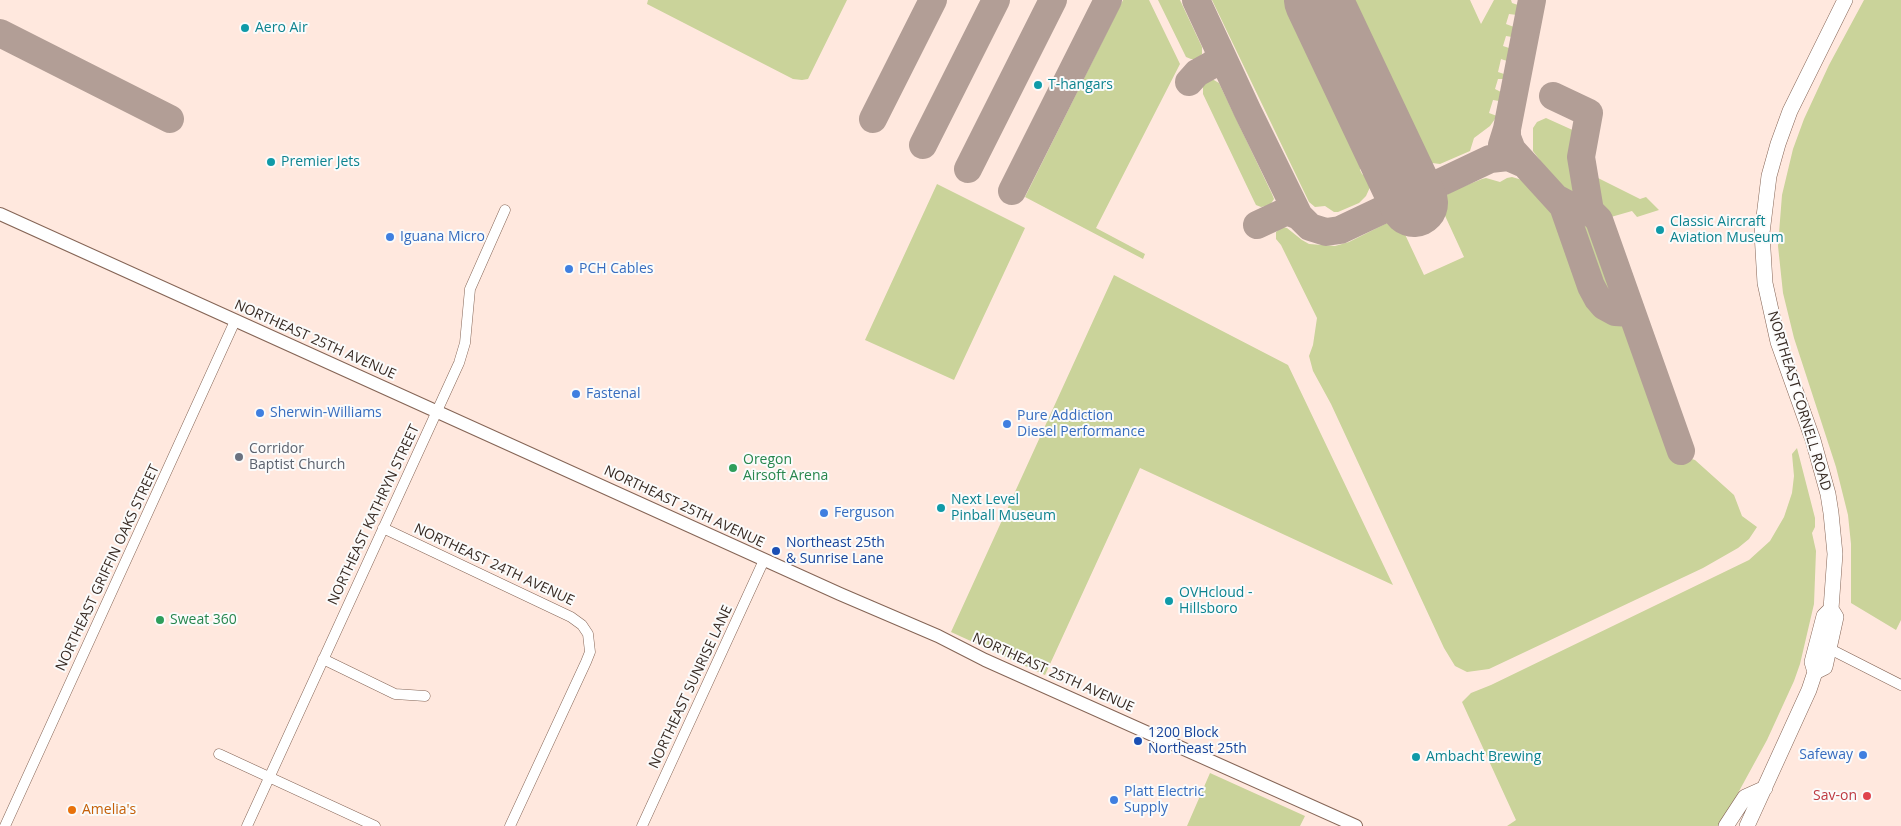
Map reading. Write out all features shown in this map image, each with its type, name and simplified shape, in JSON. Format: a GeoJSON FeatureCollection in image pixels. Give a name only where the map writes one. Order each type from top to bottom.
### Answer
{"type":"FeatureCollection","features":[{"type":"Feature","properties":{"kind":"highway","name":"NORTHEAST CORNELL ROAD"},"geometry":{"type":"LineString","coordinates":[[1815,672],[1825,667],[1836,617],[1831,608],[1835,554],[1828,494],[1813,440],[1778,342],[1765,283],[1762,233],[1769,176],[1778,144],[1790,111],[1845,0]]}},
{"type":"Feature","properties":{"kind":"highway","name":"NORTHEAST CORNELL ROAD"},"geometry":{"type":"LineString","coordinates":[[1747,826],[1815,672],[1812,662],[1824,616],[1831,608]]}},
{"type":"Feature","properties":{"kind":"highway"},"geometry":{"type":"LineString","coordinates":[[1726,826],[1745,797],[1765,788]]}},
{"type":"Feature","properties":{"kind":"main road","name":"NORTHEAST 25TH AVENUE"},"geometry":{"type":"LineString","coordinates":[[0,214],[764,560],[938,636],[993,664],[1356,826]]}},
{"type":"Feature","properties":{"kind":"street","name":"NORTHEAST KATHRYN STREET"},"geometry":{"type":"LineString","coordinates":[[247,826],[459,363],[465,343],[470,289],[505,210]]}},
{"type":"Feature","properties":{"kind":"street","name":"NORTHEAST GRIFFIN OAKS STREET"},"geometry":{"type":"LineString","coordinates":[[5,826],[235,321]]}},
{"type":"Feature","properties":{"kind":"street","name":"NORTHEAST 24TH AVENUE"},"geometry":{"type":"LineString","coordinates":[[383,528],[572,617],[582,625],[588,634],[590,652],[586,662],[510,826]]}},
{"type":"Feature","properties":{"kind":"street","name":"NORTHEAST SUNRISE LANE"},"geometry":{"type":"LineString","coordinates":[[642,826],[764,560]]}},
{"type":"Feature","properties":{"kind":"street"},"geometry":{"type":"LineString","coordinates":[[1830,649],[1901,685]]}},
{"type":"Feature","properties":{"kind":"street"},"geometry":{"type":"LineString","coordinates":[[324,659],[395,694],[425,696]]}},
{"type":"Feature","properties":{"kind":"street"},"geometry":{"type":"LineString","coordinates":[[219,754],[375,826]]}},
{"type":"Feature","properties":{"kind":"green space"},"geometry":{"type":"Polygon","coordinates":[[[648,0],[847,0],[808,79],[802,80],[793,79],[647,4],[648,0]]]}},
{"type":"Feature","properties":{"kind":"green space"},"geometry":{"type":"Polygon","coordinates":[[[1123,0],[1149,0],[1180,64],[1096,228],[1145,254],[1143,259],[1025,197],[1123,0]]]}},
{"type":"Feature","properties":{"kind":"green space"},"geometry":{"type":"Polygon","coordinates":[[[1158,0],[1180,0],[1202,47],[1202,54],[1197,59],[1186,57],[1158,0]]]}},
{"type":"Feature","properties":{"kind":"green space"},"geometry":{"type":"Polygon","coordinates":[[[1212,0],[1292,0],[1332,83],[1364,157],[1360,170],[1369,179],[1371,185],[1366,196],[1359,203],[1334,212],[1325,206],[1315,207],[1309,202],[1212,0]]]}},
{"type":"Feature","properties":{"kind":"green space"},"geometry":{"type":"Polygon","coordinates":[[[1342,0],[1470,0],[1481,24],[1494,0],[1511,0],[1512,3],[1518,5],[1517,15],[1509,14],[1506,24],[1514,27],[1512,37],[1506,36],[1503,46],[1509,48],[1507,61],[1501,59],[1498,72],[1504,74],[1503,79],[1498,79],[1495,89],[1501,92],[1499,101],[1493,100],[1489,113],[1497,116],[1490,126],[1474,138],[1470,151],[1440,164],[1423,159],[1421,154],[1422,144],[1405,135],[1342,0]]]}},
{"type":"Feature","properties":{"kind":"green space"},"geometry":{"type":"Polygon","coordinates":[[[1864,0],[1901,0],[1901,620],[1896,630],[1851,603],[1851,544],[1848,515],[1836,467],[1794,338],[1783,293],[1778,246],[1782,195],[1793,149],[1804,119],[1829,65],[1864,0]]]}},
{"type":"Feature","properties":{"kind":"green space"},"geometry":{"type":"Polygon","coordinates":[[[1212,79],[1219,83],[1272,194],[1274,199],[1270,205],[1261,207],[1256,205],[1203,94],[1203,84],[1212,79]]]}},
{"type":"Feature","properties":{"kind":"green space"},"geometry":{"type":"Polygon","coordinates":[[[1546,118],[1577,132],[1573,158],[1579,198],[1562,193],[1545,174],[1539,159],[1533,151],[1533,128],[1537,122],[1546,118]]]}},
{"type":"Feature","properties":{"kind":"green space"},"geometry":{"type":"Polygon","coordinates":[[[1592,173],[1594,176],[1640,199],[1646,197],[1659,210],[1637,217],[1632,211],[1611,217],[1606,215],[1598,206],[1592,173]]]}},
{"type":"Feature","properties":{"kind":"green space"},"geometry":{"type":"Polygon","coordinates":[[[1512,177],[1529,182],[1544,194],[1560,213],[1589,298],[1597,308],[1627,328],[1654,412],[1667,442],[1675,454],[1695,460],[1734,495],[1742,516],[1757,527],[1749,539],[1738,548],[1703,568],[1489,669],[1467,672],[1455,666],[1444,648],[1331,404],[1313,371],[1309,356],[1313,345],[1317,318],[1281,245],[1276,239],[1276,232],[1282,227],[1287,228],[1309,244],[1335,246],[1349,242],[1389,222],[1395,222],[1402,228],[1424,275],[1464,257],[1441,207],[1443,197],[1482,179],[1486,178],[1500,182],[1512,177]]]}},
{"type":"Feature","properties":{"kind":"green space"},"geometry":{"type":"Polygon","coordinates":[[[937,184],[1025,228],[954,380],[865,340],[937,184]]]}},
{"type":"Feature","properties":{"kind":"green space"},"geometry":{"type":"Polygon","coordinates":[[[1572,216],[1583,219],[1591,226],[1620,307],[1608,301],[1599,291],[1572,216]]]}},
{"type":"Feature","properties":{"kind":"green space"},"geometry":{"type":"Polygon","coordinates":[[[1114,275],[1288,365],[1393,585],[1140,468],[1045,675],[951,632],[1114,275]]]}},
{"type":"Feature","properties":{"kind":"green space"},"geometry":{"type":"Polygon","coordinates":[[[1797,448],[1815,518],[1815,527],[1812,533],[1816,551],[1814,604],[1800,664],[1794,681],[1767,740],[1720,826],[1507,826],[1516,820],[1462,702],[1471,693],[1749,560],[1770,541],[1784,517],[1792,493],[1794,476],[1792,454],[1797,448]]]}},
{"type":"Feature","properties":{"kind":"green space"},"geometry":{"type":"Polygon","coordinates":[[[1210,773],[1305,816],[1300,826],[1187,826],[1210,773]]]}},
{"type":"Feature","properties":{"kind":"taxiway"},"geometry":{"type":"LineString","coordinates":[[873,119],[933,0]]}},
{"type":"Feature","properties":{"kind":"taxiway"},"geometry":{"type":"LineString","coordinates":[[923,145],[996,0]]}},
{"type":"Feature","properties":{"kind":"taxiway"},"geometry":{"type":"LineString","coordinates":[[968,169],[1053,0]]}},
{"type":"Feature","properties":{"kind":"taxiway"},"geometry":{"type":"LineString","coordinates":[[1012,191],[1108,0]]}},
{"type":"Feature","properties":{"kind":"taxiway"},"geometry":{"type":"LineString","coordinates":[[1196,0],[1299,216],[1310,227],[1326,232],[1340,230],[1490,159],[1508,157],[1524,164]]}},
{"type":"Feature","properties":{"kind":"taxiway"},"geometry":{"type":"LineString","coordinates":[[1502,145],[1507,129],[1532,0]]}},
{"type":"Feature","properties":{"kind":"taxiway"},"geometry":{"type":"LineString","coordinates":[[0,33],[170,119]]}},
{"type":"Feature","properties":{"kind":"taxiway"},"geometry":{"type":"LineString","coordinates":[[1189,82],[1197,73],[1215,63],[1219,55],[1218,47]]}},
{"type":"Feature","properties":{"kind":"taxiway"},"geometry":{"type":"LineString","coordinates":[[1553,96],[1589,113],[1581,157],[1590,211]]}},
{"type":"Feature","properties":{"kind":"taxiway"},"geometry":{"type":"LineString","coordinates":[[1507,129],[1507,137],[1512,150],[1563,206],[1591,286],[1598,299],[1604,306],[1615,312],[1631,313]]}},
{"type":"Feature","properties":{"kind":"taxiway"},"geometry":{"type":"LineString","coordinates":[[1556,198],[1569,205],[1590,211],[1599,220],[1681,451]]}},
{"type":"Feature","properties":{"kind":"taxiway"},"geometry":{"type":"LineString","coordinates":[[1257,225],[1287,211],[1299,216]]}},
{"type":"Feature","properties":{"kind":"runway"},"geometry":{"type":"LineString","coordinates":[[1318,0],[1414,203]]}},
{"type":"Feature","properties":{"kind":"place","name":"Aero Air"},"geometry":{"type":"Point","coordinates":[245,28]}},
{"type":"Feature","properties":{"kind":"place","name":"T-hangars"},"geometry":{"type":"Point","coordinates":[1038,85]}},
{"type":"Feature","properties":{"kind":"place","name":"Premier Jets"},"geometry":{"type":"Point","coordinates":[271,162]}},
{"type":"Feature","properties":{"kind":"place","name":"Classic Aircraft Aviation Museum"},"geometry":{"type":"Point","coordinates":[1660,230]}},
{"type":"Feature","properties":{"kind":"place","name":"Iguana Micro"},"geometry":{"type":"Point","coordinates":[390,237]}},
{"type":"Feature","properties":{"kind":"place","name":"PCH Cables"},"geometry":{"type":"Point","coordinates":[569,269]}},
{"type":"Feature","properties":{"kind":"place","name":"Fastenal"},"geometry":{"type":"Point","coordinates":[576,394]}},
{"type":"Feature","properties":{"kind":"place","name":"Sherwin-Williams"},"geometry":{"type":"Point","coordinates":[260,413]}},
{"type":"Feature","properties":{"kind":"place","name":"Pure Addiction Diesel Performance"},"geometry":{"type":"Point","coordinates":[1007,424]}},
{"type":"Feature","properties":{"kind":"place","name":"Corridor Baptist Church"},"geometry":{"type":"Point","coordinates":[239,457]}},
{"type":"Feature","properties":{"kind":"place","name":"Oregon Airsoft Arena"},"geometry":{"type":"Point","coordinates":[733,468]}},
{"type":"Feature","properties":{"kind":"place","name":"Next Level Pinball Museum"},"geometry":{"type":"Point","coordinates":[941,508]}},
{"type":"Feature","properties":{"kind":"place","name":"Ferguson"},"geometry":{"type":"Point","coordinates":[824,513]}},
{"type":"Feature","properties":{"kind":"place","name":"Northeast 25th & Sunrise Lane"},"geometry":{"type":"Point","coordinates":[776,551]}},
{"type":"Feature","properties":{"kind":"place","name":"OVHcloud - Hillsboro"},"geometry":{"type":"Point","coordinates":[1169,601]}},
{"type":"Feature","properties":{"kind":"place","name":"Sweat 360"},"geometry":{"type":"Point","coordinates":[160,620]}},
{"type":"Feature","properties":{"kind":"place","name":"1200 Block Northeast 25th"},"geometry":{"type":"Point","coordinates":[1138,741]}},
{"type":"Feature","properties":{"kind":"place","name":"Safeway"},"geometry":{"type":"Point","coordinates":[1863,755]}},
{"type":"Feature","properties":{"kind":"place","name":"Ambacht Brewing"},"geometry":{"type":"Point","coordinates":[1416,757]}},
{"type":"Feature","properties":{"kind":"place","name":"Sav-on"},"geometry":{"type":"Point","coordinates":[1867,796]}},
{"type":"Feature","properties":{"kind":"place","name":"Platt Electric Supply"},"geometry":{"type":"Point","coordinates":[1114,800]}},
{"type":"Feature","properties":{"kind":"place","name":"Amelia's"},"geometry":{"type":"Point","coordinates":[72,810]}}]}
